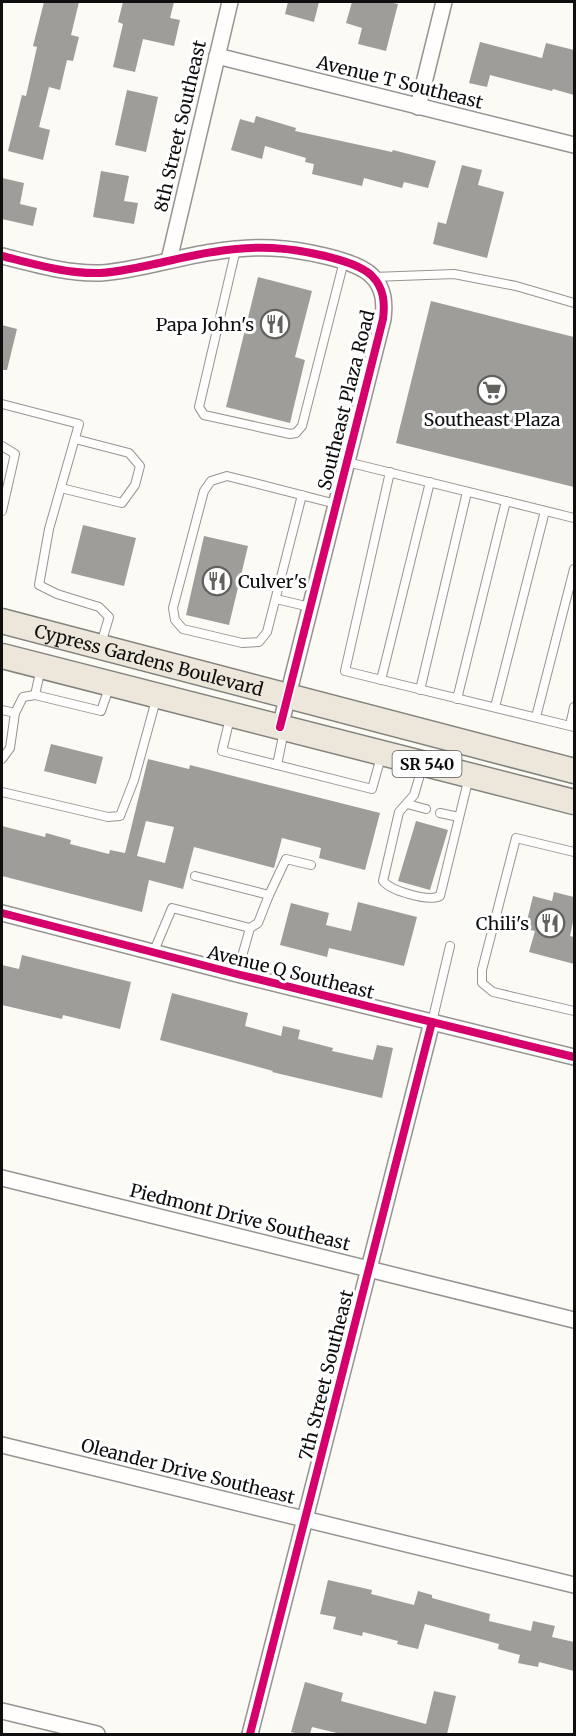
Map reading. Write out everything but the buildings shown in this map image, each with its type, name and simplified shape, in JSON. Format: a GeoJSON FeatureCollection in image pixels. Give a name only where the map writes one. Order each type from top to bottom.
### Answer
{"type":"FeatureCollection","features":[{"type":"Feature","properties":{"kind":"main road","name":"Cypress Gardens Boulevard"},"geometry":{"type":"LineString","coordinates":[[2,621],[574,771]]}},
{"type":"Feature","properties":{"kind":"main road"},"geometry":{"type":"LineString","coordinates":[[2,647],[60,656],[92,645]]}},
{"type":"Feature","properties":{"kind":"main road","name":"Cypress Gardens Boulevard"},"geometry":{"type":"LineString","coordinates":[[2,656],[574,802]]}},
{"type":"Feature","properties":{"kind":"main road"},"geometry":{"type":"LineString","coordinates":[[518,788],[542,786],[574,789]]}},
{"type":"Feature","properties":{"kind":"street","name":"8th Street Southeast"},"geometry":{"type":"LineString","coordinates":[[169,260],[230,2]]}},
{"type":"Feature","properties":{"kind":"street"},"geometry":{"type":"LineString","coordinates":[[418,107],[444,2]]}},
{"type":"Feature","properties":{"kind":"street","name":"Avenue T Southeast"},"geometry":{"type":"LineString","coordinates":[[217,56],[574,145]]}},
{"type":"Feature","properties":{"kind":"street"},"geometry":{"type":"LineString","coordinates":[[2,256],[48,268],[102,273],[236,249],[272,248],[344,261],[362,268],[373,277]]}},
{"type":"Feature","properties":{"kind":"street","name":"Southeast Plaza Road"},"geometry":{"type":"LineString","coordinates":[[282,727],[383,319],[385,303],[381,290],[373,277]]}},
{"type":"Feature","properties":{"kind":"street","name":"Avenue Q Southeast"},"geometry":{"type":"LineString","coordinates":[[2,913],[574,1057]]}},
{"type":"Feature","properties":{"kind":"street","name":"7th Street Southeast"},"geometry":{"type":"LineString","coordinates":[[250,1734],[432,1022]]}},
{"type":"Feature","properties":{"kind":"street","name":"Piedmont Drive Southeast"},"geometry":{"type":"LineString","coordinates":[[2,1178],[574,1320]]}},
{"type":"Feature","properties":{"kind":"street","name":"Oleander Drive Southeast"},"geometry":{"type":"LineString","coordinates":[[2,1445],[574,1585]]}},
{"type":"Feature","properties":{"kind":"street"},"geometry":{"type":"LineString","coordinates":[[2,1711],[98,1734]]}},
{"type":"Feature","properties":{"kind":"lane"},"geometry":{"type":"LineString","coordinates":[[236,249],[199,407],[204,415],[290,434],[296,433],[302,426],[344,261]]}},
{"type":"Feature","properties":{"kind":"lane"},"geometry":{"type":"LineString","coordinates":[[373,277],[454,274],[516,286],[574,303]]}},
{"type":"Feature","properties":{"kind":"lane"},"geometry":{"type":"LineString","coordinates":[[2,404],[79,423],[49,529],[39,585],[57,594],[99,607],[109,617],[92,645]]}},
{"type":"Feature","properties":{"kind":"lane"},"geometry":{"type":"LineString","coordinates":[[61,488],[123,503],[135,485],[140,466],[129,453],[75,439]]}},
{"type":"Feature","properties":{"kind":"lane"},"geometry":{"type":"LineString","coordinates":[[2,446],[15,454],[2,511]]}},
{"type":"Feature","properties":{"kind":"lane"},"geometry":{"type":"LineString","coordinates":[[347,462],[574,518]]}},
{"type":"Feature","properties":{"kind":"lane"},"geometry":{"type":"LineString","coordinates":[[390,472],[345,671],[572,726],[574,707]]}},
{"type":"Feature","properties":{"kind":"lane"},"geometry":{"type":"LineString","coordinates":[[302,495],[267,632],[259,642],[242,644],[183,629],[175,620],[173,608],[204,491],[211,481],[227,476],[302,495],[336,504]]}},
{"type":"Feature","properties":{"kind":"lane"},"geometry":{"type":"LineString","coordinates":[[381,680],[430,482]]}},
{"type":"Feature","properties":{"kind":"lane"},"geometry":{"type":"LineString","coordinates":[[420,690],[467,492]]}},
{"type":"Feature","properties":{"kind":"lane"},"geometry":{"type":"LineString","coordinates":[[457,699],[506,501]]}},
{"type":"Feature","properties":{"kind":"lane"},"geometry":{"type":"LineString","coordinates":[[495,707],[545,511]]}},
{"type":"Feature","properties":{"kind":"lane"},"geometry":{"type":"LineString","coordinates":[[536,717],[574,569]]}},
{"type":"Feature","properties":{"kind":"lane"},"geometry":{"type":"LineString","coordinates":[[276,600],[310,608]]}},
{"type":"Feature","properties":{"kind":"lane"},"geometry":{"type":"LineString","coordinates":[[35,694],[41,666]]}},
{"type":"Feature","properties":{"kind":"lane"},"geometry":{"type":"LineString","coordinates":[[2,759],[10,748],[15,713],[23,697],[35,694],[101,711],[110,684]]}},
{"type":"Feature","properties":{"kind":"lane"},"geometry":{"type":"LineString","coordinates":[[2,792],[108,817],[120,816],[134,780],[157,696]]}},
{"type":"Feature","properties":{"kind":"lane"},"geometry":{"type":"LineString","coordinates":[[2,710],[15,713]]}},
{"type":"Feature","properties":{"kind":"lane"},"geometry":{"type":"LineString","coordinates":[[231,714],[222,751],[372,789],[382,753]]}},
{"type":"Feature","properties":{"kind":"lane"},"geometry":{"type":"LineString","coordinates":[[277,765],[282,727]]}},
{"type":"Feature","properties":{"kind":"lane"},"geometry":{"type":"LineString","coordinates":[[423,763],[414,795],[399,812],[383,881],[391,888],[432,899],[440,896],[470,775]]}},
{"type":"Feature","properties":{"kind":"lane"},"geometry":{"type":"LineString","coordinates":[[406,804],[426,809]]}},
{"type":"Feature","properties":{"kind":"lane"},"geometry":{"type":"LineString","coordinates":[[440,813],[459,818]]}},
{"type":"Feature","properties":{"kind":"lane"},"geometry":{"type":"LineString","coordinates":[[574,852],[516,838],[482,970],[482,983],[493,992],[574,1011]]}},
{"type":"Feature","properties":{"kind":"lane"},"geometry":{"type":"LineString","coordinates":[[237,974],[250,928],[258,923],[286,859],[311,865]]}},
{"type":"Feature","properties":{"kind":"lane"},"geometry":{"type":"LineString","coordinates":[[195,876],[269,894]]}},
{"type":"Feature","properties":{"kind":"lane"},"geometry":{"type":"LineString","coordinates":[[154,951],[172,908],[250,928]]}},
{"type":"Feature","properties":{"kind":"lane"},"geometry":{"type":"LineString","coordinates":[[432,1022],[450,946]]}},
{"type":"Feature","properties":{"kind":"cycle path"},"geometry":{"type":"LineString","coordinates":[[2,256],[63,270],[100,273],[128,270],[220,251],[250,248],[283,249],[325,256],[353,265],[372,276],[379,286],[384,302],[383,319],[280,727]]}},
{"type":"Feature","properties":{"kind":"cycle path"},"geometry":{"type":"LineString","coordinates":[[2,913],[574,1057]]}},
{"type":"Feature","properties":{"kind":"cycle path"},"geometry":{"type":"LineString","coordinates":[[250,1734],[432,1022]]}},
{"type":"Feature","properties":{"kind":"place","name":"Papa John's"},"geometry":{"type":"Point","coordinates":[275,324]}},
{"type":"Feature","properties":{"kind":"place","name":"Southeast Plaza"},"geometry":{"type":"Point","coordinates":[492,390]}},
{"type":"Feature","properties":{"kind":"place","name":"Culver's"},"geometry":{"type":"Point","coordinates":[217,581]}},
{"type":"Feature","properties":{"kind":"place","name":"Chili's"},"geometry":{"type":"Point","coordinates":[550,923]}}]}
